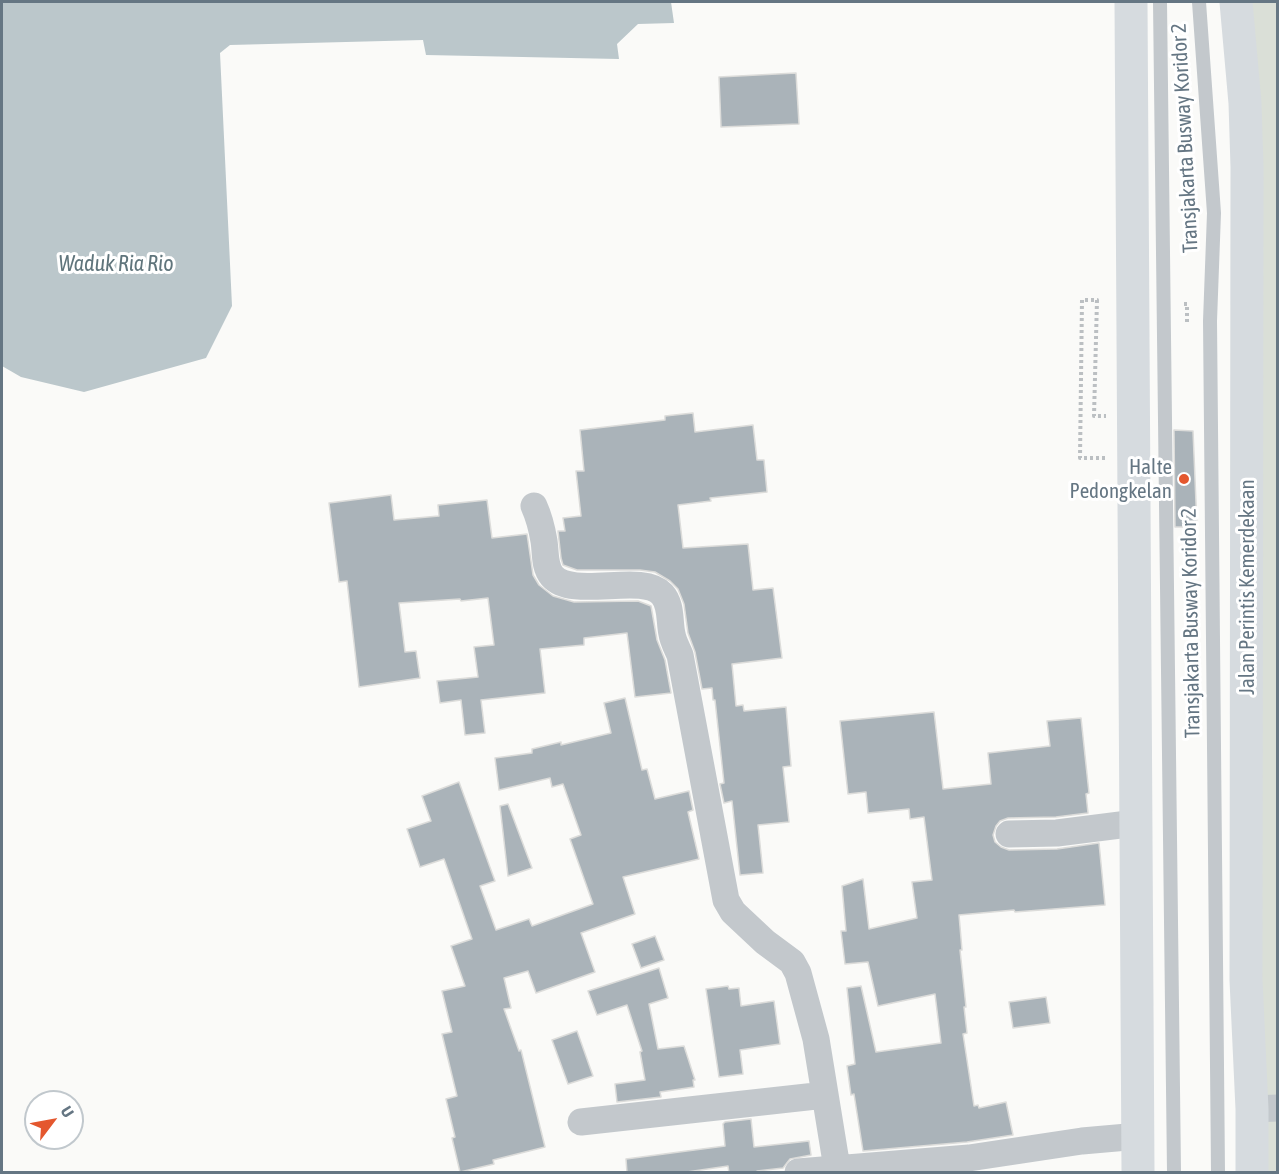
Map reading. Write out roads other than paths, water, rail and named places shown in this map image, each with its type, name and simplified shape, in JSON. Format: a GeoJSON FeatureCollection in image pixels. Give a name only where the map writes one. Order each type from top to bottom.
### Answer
{"type":"FeatureCollection","features":[{"type":"Feature","properties":{"kind":"highway"},"geometry":{"type":"LineString","coordinates":[[1131,2],[1138,1173]]}},
{"type":"Feature","properties":{"kind":"highway","name":"Jalan Perintis Kemerdekaan"},"geometry":{"type":"LineString","coordinates":[[1236,2],[1245,103],[1247,167],[1246,980],[1265,1109],[1252,1173]]}},
{"type":"Feature","properties":{"kind":"street"},"geometry":{"type":"LineString","coordinates":[[534,506],[539,517],[545,561],[551,575],[559,582],[586,586],[654,588],[667,602],[672,634],[680,655],[726,900],[733,912],[765,942],[792,962],[798,973],[812,1019],[837,1168]]}},
{"type":"Feature","properties":{"kind":"street"},"geometry":{"type":"LineString","coordinates":[[1009,834],[1057,833],[1136,823]]}},
{"type":"Feature","properties":{"kind":"street"},"geometry":{"type":"LineString","coordinates":[[581,1122],[825,1095]]}},
{"type":"Feature","properties":{"kind":"street"},"geometry":{"type":"LineString","coordinates":[[798,1173],[969,1158],[1082,1141],[1138,1136]]}},
{"type":"Feature","properties":{"kind":"lane","name":"Transjakarta Busway Koridor 2"},"geometry":{"type":"LineString","coordinates":[[1160,2],[1174,1173]]}},
{"type":"Feature","properties":{"kind":"lane","name":"Transjakarta Busway Koridor 2"},"geometry":{"type":"LineString","coordinates":[[1199,2],[1214,213],[1210,321],[1218,1173]]}},
{"type":"Feature","properties":{"kind":"water","name":"Waduk Ria Rio"},"geometry":{"type":"Polygon","coordinates":[[[2,2],[671,2],[674,23],[638,24],[617,44],[619,59],[426,55],[423,40],[230,45],[220,53],[232,306],[206,358],[84,392],[21,377],[2,366],[2,2]]]}},
{"type":"Feature","properties":{"kind":"place","name":"Halte Pedongkelan"},"geometry":{"type":"Point","coordinates":[1184,479]}}]}
